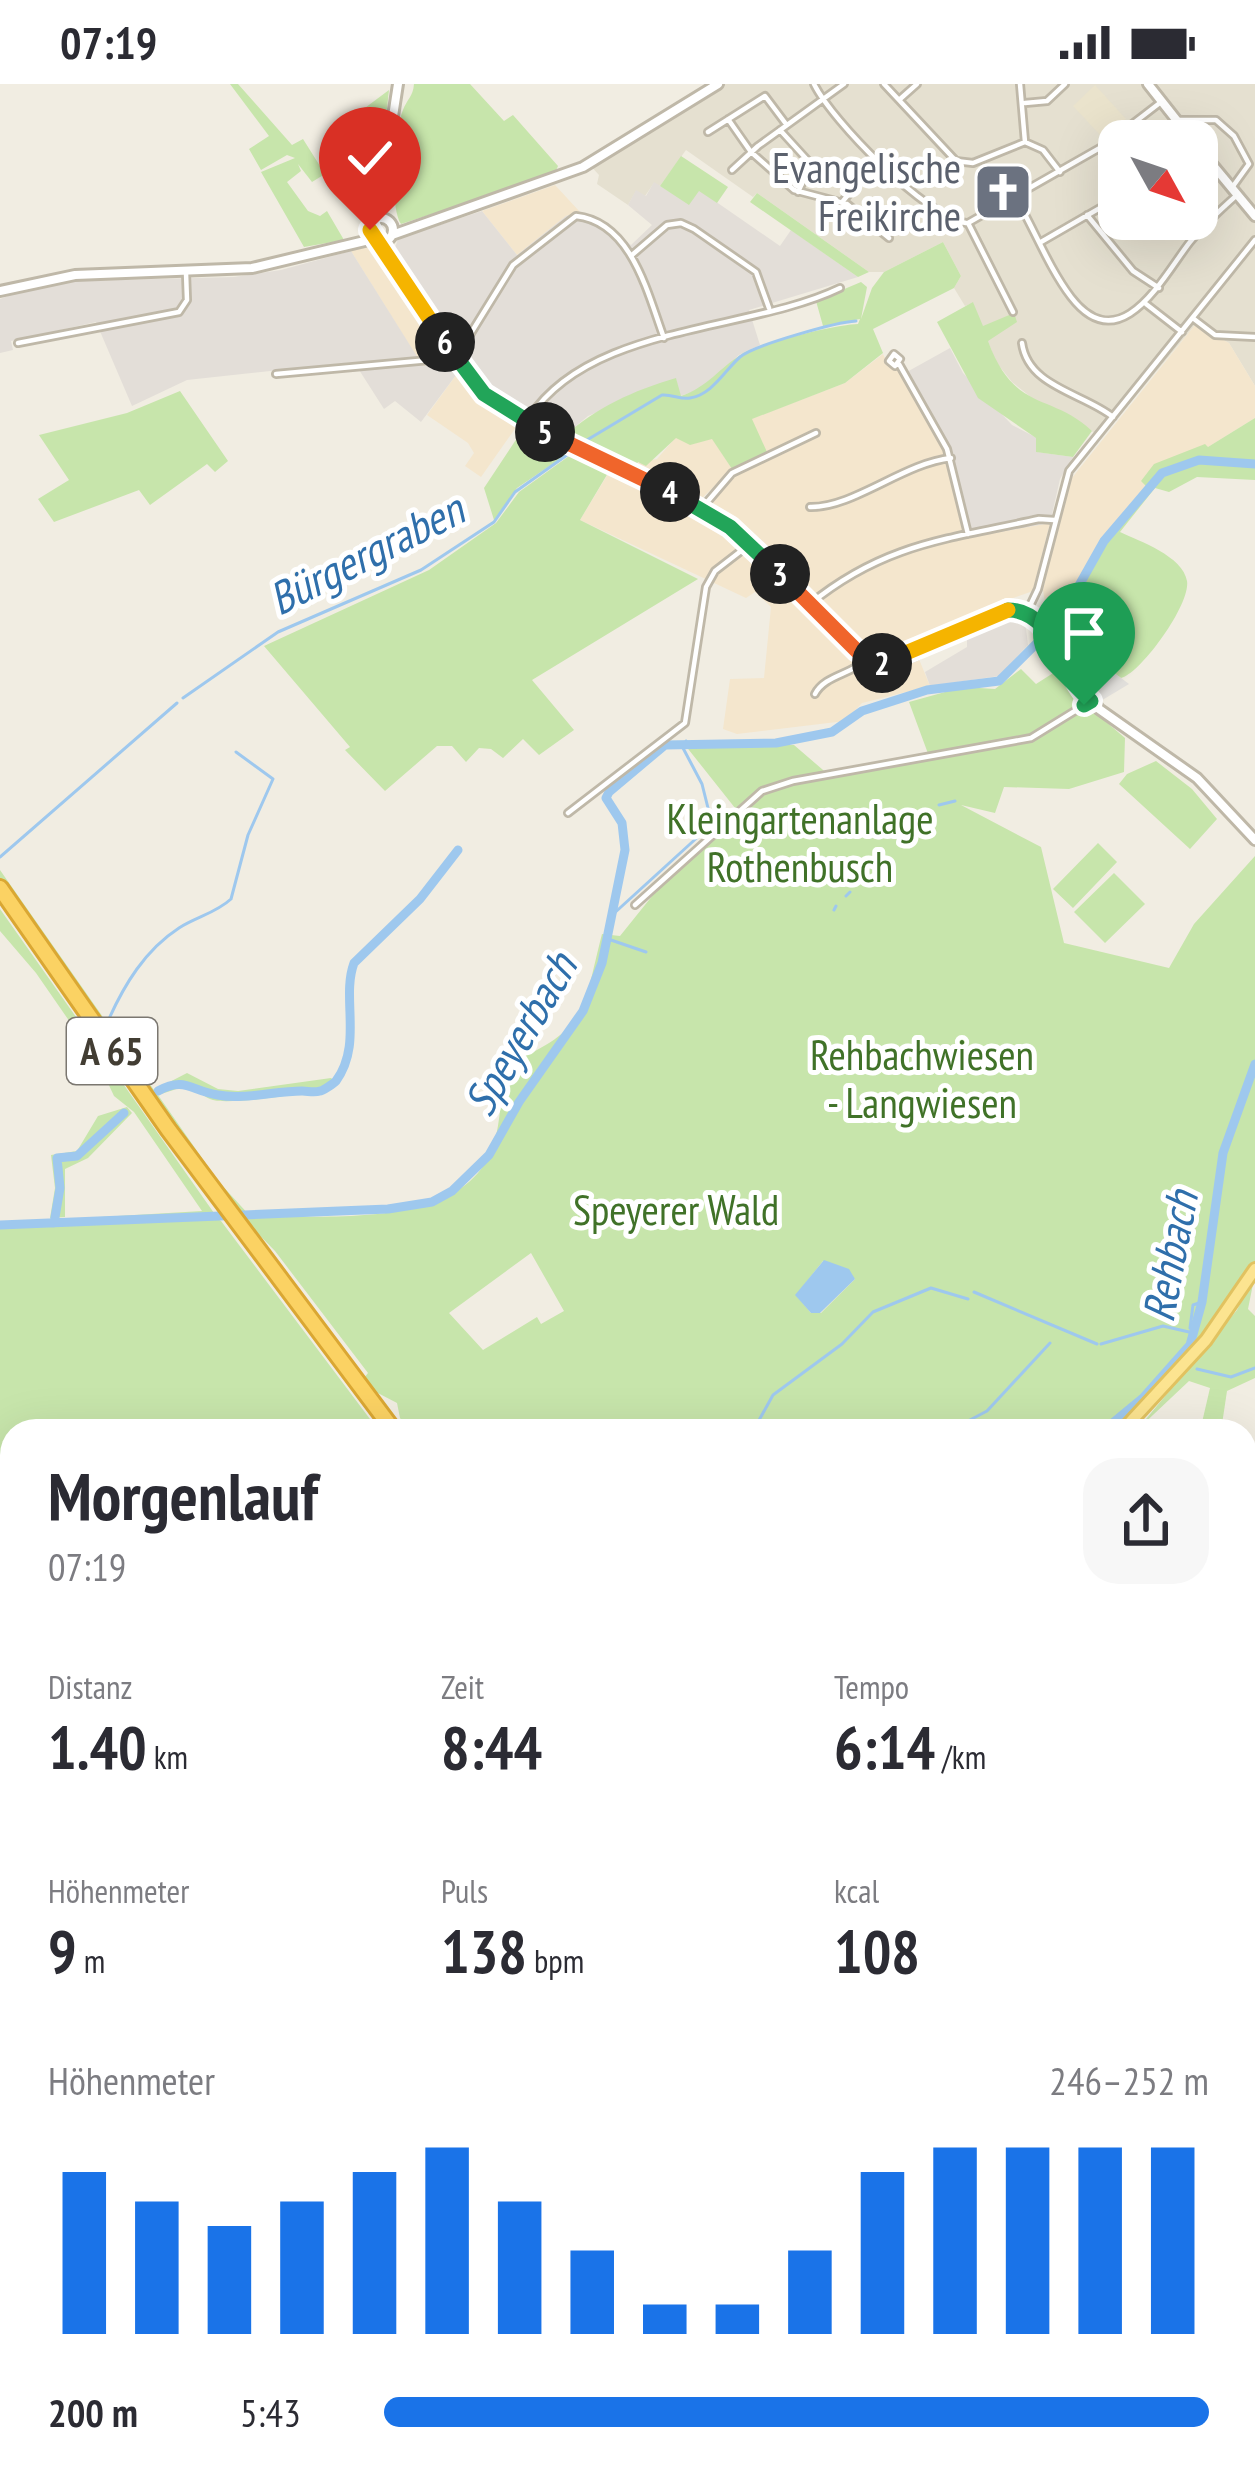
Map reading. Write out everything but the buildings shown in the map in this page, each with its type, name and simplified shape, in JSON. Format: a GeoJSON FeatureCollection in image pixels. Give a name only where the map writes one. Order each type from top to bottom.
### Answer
{"type":"FeatureCollection","features":[{"type":"Feature","properties":{"kind":"highway","name":"A 65"},"geometry":{"type":"LineString","coordinates":[[0,888],[226,1215],[385,1419]]}},
{"type":"Feature","properties":{"kind":"highway","name":"A 65"},"geometry":{"type":"LineString","coordinates":[[0,902],[376,1419]]}},
{"type":"Feature","properties":{"kind":"main road"},"geometry":{"type":"LineString","coordinates":[[1135,1419],[1206,1340],[1255,1269]]}},
{"type":"Feature","properties":{"kind":"main road"},"geometry":{"type":"LineString","coordinates":[[1138,1419],[1140,1414]]}},
{"type":"Feature","properties":{"kind":"street"},"geometry":{"type":"LineString","coordinates":[[398,84],[382,231],[396,264],[477,387],[526,423],[702,508],[750,544],[867,659],[890,662],[993,613],[1027,612],[1091,701],[1197,778],[1255,840]]}},
{"type":"Feature","properties":{"kind":"street"},"geometry":{"type":"LineString","coordinates":[[0,291],[75,275],[267,266],[413,226],[583,166],[718,84]]}},
{"type":"Feature","properties":{"kind":"street"},"geometry":{"type":"LineString","coordinates":[[814,84],[823,101],[878,159],[941,214],[968,223],[1013,312]]}},
{"type":"Feature","properties":{"kind":"street"},"geometry":{"type":"LineString","coordinates":[[732,170],[844,84]]}},
{"type":"Feature","properties":{"kind":"street"},"geometry":{"type":"LineString","coordinates":[[884,84],[956,161],[973,163],[1025,142],[1047,153],[1060,172]]}},
{"type":"Feature","properties":{"kind":"street"},"geometry":{"type":"LineString","coordinates":[[899,100],[917,84]]}},
{"type":"Feature","properties":{"kind":"street"},"geometry":{"type":"LineString","coordinates":[[1020,84],[1025,142]]}},
{"type":"Feature","properties":{"kind":"street"},"geometry":{"type":"LineString","coordinates":[[1025,103],[1047,101],[1065,84]]}},
{"type":"Feature","properties":{"kind":"street"},"geometry":{"type":"LineString","coordinates":[[1148,84],[1179,120]]}},
{"type":"Feature","properties":{"kind":"street"},"geometry":{"type":"LineString","coordinates":[[708,132],[765,96],[812,164],[798,192]]}},
{"type":"Feature","properties":{"kind":"street"},"geometry":{"type":"LineString","coordinates":[[968,223],[1060,172],[1161,99]]}},
{"type":"Feature","properties":{"kind":"street"},"geometry":{"type":"LineString","coordinates":[[728,119],[752,152],[798,192],[842,202],[889,238]]}},
{"type":"Feature","properties":{"kind":"street"},"geometry":{"type":"LineString","coordinates":[[1016,197],[1070,296],[1088,311],[1121,317],[1146,304],[1234,192],[1249,164],[1234,136],[1218,121]]}},
{"type":"Feature","properties":{"kind":"street"},"geometry":{"type":"LineString","coordinates":[[842,202],[878,159]]}},
{"type":"Feature","properties":{"kind":"street"},"geometry":{"type":"LineString","coordinates":[[1218,173],[1255,216]]}},
{"type":"Feature","properties":{"kind":"street"},"geometry":{"type":"LineString","coordinates":[[1041,242],[1098,209]]}},
{"type":"Feature","properties":{"kind":"street"},"geometry":{"type":"LineString","coordinates":[[1087,215],[1133,271],[1159,287]]}},
{"type":"Feature","properties":{"kind":"street"},"geometry":{"type":"LineString","coordinates":[[276,374],[429,362],[451,351],[471,333],[513,265],[570,218],[595,221],[632,255],[664,338]]}},
{"type":"Feature","properties":{"kind":"street"},"geometry":{"type":"LineString","coordinates":[[632,255],[667,225],[688,225],[756,272],[770,308]]}},
{"type":"Feature","properties":{"kind":"street"},"geometry":{"type":"LineString","coordinates":[[1027,612],[1038,589],[1069,471],[1255,240]]}},
{"type":"Feature","properties":{"kind":"street"},"geometry":{"type":"LineString","coordinates":[[18,343],[179,312],[187,300],[185,273]]}},
{"type":"Feature","properties":{"kind":"street"},"geometry":{"type":"LineString","coordinates":[[526,423],[543,400],[572,378],[664,338],[840,288]]}},
{"type":"Feature","properties":{"kind":"street"},"geometry":{"type":"LineString","coordinates":[[1146,304],[1182,332]]}},
{"type":"Feature","properties":{"kind":"street"},"geometry":{"type":"LineString","coordinates":[[1193,318],[1215,335],[1255,338]]}},
{"type":"Feature","properties":{"kind":"street"},"geometry":{"type":"LineString","coordinates":[[1022,343],[1026,358],[1042,377],[1090,399],[1113,416]]}},
{"type":"Feature","properties":{"kind":"street"},"geometry":{"type":"LineString","coordinates":[[899,364],[951,458],[968,534]]}},
{"type":"Feature","properties":{"kind":"street"},"geometry":{"type":"LineString","coordinates":[[702,508],[732,473],[816,433]]}},
{"type":"Feature","properties":{"kind":"street"},"geometry":{"type":"LineString","coordinates":[[810,507],[821,508],[898,474],[951,458]]}},
{"type":"Feature","properties":{"kind":"street"},"geometry":{"type":"LineString","coordinates":[[810,604],[878,558],[968,534],[1054,520]]}},
{"type":"Feature","properties":{"kind":"street"},"geometry":{"type":"LineString","coordinates":[[568,813],[685,723],[706,587],[715,571],[750,544]]}},
{"type":"Feature","properties":{"kind":"street"},"geometry":{"type":"LineString","coordinates":[[815,694],[825,681],[847,676],[867,659]]}},
{"type":"Feature","properties":{"kind":"street"},"geometry":{"type":"LineString","coordinates":[[635,905],[761,791],[793,781],[1031,738],[1091,701]]}},
{"type":"Feature","properties":{"kind":"shaded area"},"geometry":{"type":"Polygon","coordinates":[[[713,84],[1255,84],[1255,386],[1229,343],[1195,325],[1101,438],[1073,417],[1042,406],[1012,382],[996,362],[973,303],[965,306],[954,288],[961,276],[943,242],[884,272],[869,272],[757,193],[753,197],[686,150],[660,186],[654,183],[645,196],[636,191],[628,205],[597,184],[599,175],[587,162],[713,84]]]}},
{"type":"Feature","properties":{"kind":"shaded area"},"geometry":{"type":"Polygon","coordinates":[[[1095,85],[1126,119],[1098,120],[1098,133],[1073,106],[1095,85]]]}},
{"type":"Feature","properties":{"kind":"shaded area"},"geometry":{"type":"Polygon","coordinates":[[[654,182],[689,204],[699,190],[780,246],[791,230],[858,277],[749,310],[760,345],[739,355],[702,389],[680,396],[676,379],[588,416],[564,436],[529,411],[515,412],[479,381],[394,250],[398,239],[482,211],[517,255],[566,216],[580,212],[631,245],[652,225],[628,205],[636,190],[646,196],[654,182]]]}},
{"type":"Feature","properties":{"kind":"shaded area"},"geometry":{"type":"Polygon","coordinates":[[[555,185],[580,212],[566,216],[517,255],[482,211],[555,185]]]}},
{"type":"Feature","properties":{"kind":"shaded area"},"geometry":{"type":"Polygon","coordinates":[[[370,246],[392,266],[447,357],[438,365],[423,367],[351,251],[370,246]]]}},
{"type":"Feature","properties":{"kind":"shaded area"},"geometry":{"type":"Polygon","coordinates":[[[351,251],[423,366],[447,357],[459,371],[421,422],[395,401],[384,409],[354,362],[187,380],[132,406],[96,322],[11,341],[13,350],[0,353],[0,299],[16,293],[78,281],[234,277],[351,251]]]}},
{"type":"Feature","properties":{"kind":"shaded area"},"geometry":{"type":"Polygon","coordinates":[[[1195,325],[1229,343],[1255,386],[1255,418],[1147,485],[1104,538],[1049,627],[1043,590],[1067,484],[1195,325]]]}},
{"type":"Feature","properties":{"kind":"shaded area"},"geometry":{"type":"Polygon","coordinates":[[[950,348],[963,373],[1012,425],[1037,438],[1037,452],[1073,457],[1060,479],[1050,523],[966,538],[950,465],[905,373],[950,348]]]}},
{"type":"Feature","properties":{"kind":"shaded area"},"geometry":{"type":"Polygon","coordinates":[[[883,354],[889,366],[905,373],[950,465],[966,538],[1050,523],[1033,591],[991,606],[914,647],[930,686],[862,703],[845,721],[737,734],[723,729],[730,679],[764,678],[771,607],[755,592],[746,598],[580,520],[611,469],[702,513],[735,475],[770,459],[751,419],[845,383],[883,354]]]}},
{"type":"Feature","properties":{"kind":"shaded area"},"geometry":{"type":"Polygon","coordinates":[[[459,371],[476,392],[519,423],[481,477],[465,466],[474,453],[468,443],[427,415],[459,371]]]}},
{"type":"Feature","properties":{"kind":"shaded area"},"geometry":{"type":"Polygon","coordinates":[[[676,437],[713,439],[732,469],[699,501],[633,470],[639,462],[657,459],[676,437]]]}},
{"type":"Feature","properties":{"kind":"shaded area"},"geometry":{"type":"Polygon","coordinates":[[[1006,616],[1025,620],[1028,645],[999,676],[930,686],[925,672],[967,647],[967,638],[984,626],[1006,616]]]}},
{"type":"Feature","properties":{"kind":"shaded area"},"geometry":{"type":"Polygon","coordinates":[[[1061,633],[1129,684],[1099,702],[1056,638],[1061,633]]]}},
{"type":"Feature","properties":{"kind":"green space"},"geometry":{"type":"Polygon","coordinates":[[[230,84],[238,84],[292,145],[303,139],[325,174],[312,182],[298,164],[301,171],[287,182],[308,211],[320,216],[327,211],[344,240],[304,247],[261,172],[295,158],[287,155],[261,170],[249,149],[269,136],[230,84]]]}},
{"type":"Feature","properties":{"kind":"green space"},"geometry":{"type":"Polygon","coordinates":[[[414,84],[470,84],[504,121],[513,115],[558,166],[554,175],[401,224],[395,202],[395,150],[414,84]]]}},
{"type":"Feature","properties":{"kind":"green space"},"geometry":{"type":"Polygon","coordinates":[[[389,90],[377,198],[334,131],[389,90]]]}},
{"type":"Feature","properties":{"kind":"green space"},"geometry":{"type":"Polygon","coordinates":[[[681,156],[728,187],[717,203],[699,191],[689,205],[660,186],[681,156]]]}},
{"type":"Feature","properties":{"kind":"green space"},"geometry":{"type":"Polygon","coordinates":[[[757,193],[869,272],[858,277],[750,202],[757,193]]]}},
{"type":"Feature","properties":{"kind":"green space"},"geometry":{"type":"Polygon","coordinates":[[[943,242],[961,276],[954,288],[873,329],[883,353],[845,383],[752,419],[767,452],[732,469],[712,439],[690,445],[676,438],[646,466],[638,462],[633,470],[564,436],[603,408],[645,388],[676,378],[681,396],[750,350],[858,324],[860,319],[823,326],[816,301],[861,282],[867,287],[861,319],[872,288],[884,272],[943,242]]]}},
{"type":"Feature","properties":{"kind":"green space"},"geometry":{"type":"Polygon","coordinates":[[[973,302],[983,326],[1014,313],[1017,322],[988,341],[1010,380],[1092,431],[1073,457],[1036,452],[1036,438],[978,398],[937,322],[973,302]]]}},
{"type":"Feature","properties":{"kind":"green space"},"geometry":{"type":"Polygon","coordinates":[[[180,391],[228,461],[215,472],[207,464],[150,505],[139,490],[54,522],[38,499],[69,480],[39,435],[127,413],[180,391]]]}},
{"type":"Feature","properties":{"kind":"green space"},"geometry":{"type":"Polygon","coordinates":[[[1255,418],[1255,480],[1197,477],[1169,492],[1155,488],[1120,532],[1169,557],[1187,581],[1173,621],[1139,665],[1121,678],[1061,634],[1056,638],[1049,627],[1104,538],[1146,486],[1141,481],[1154,464],[1205,444],[1208,447],[1255,418]]]}},
{"type":"Feature","properties":{"kind":"green space"},"geometry":{"type":"Polygon","coordinates":[[[525,426],[573,450],[517,488],[494,520],[484,488],[525,426]]]}},
{"type":"Feature","properties":{"kind":"green space"},"geometry":{"type":"Polygon","coordinates":[[[576,451],[611,468],[580,520],[698,579],[532,680],[574,730],[539,755],[523,739],[503,758],[491,749],[479,748],[466,762],[452,746],[437,746],[385,791],[345,750],[350,747],[264,646],[429,570],[496,523],[519,492],[576,451]]]}},
{"type":"Feature","properties":{"kind":"green space"},"geometry":{"type":"Polygon","coordinates":[[[1021,669],[1036,684],[1058,670],[1085,709],[1125,738],[1124,772],[1069,789],[1004,787],[995,813],[961,805],[1041,847],[1064,943],[1169,968],[1194,924],[1255,856],[1255,1262],[1179,1368],[1126,1419],[401,1419],[397,1403],[374,1391],[364,1378],[368,1373],[275,1251],[234,1209],[0,880],[0,870],[154,1090],[187,1073],[218,1089],[238,1091],[331,1078],[337,1084],[237,1101],[213,1100],[189,1085],[158,1095],[218,1181],[251,1217],[348,1216],[417,1207],[448,1196],[473,1179],[490,1154],[510,1063],[555,1039],[578,1015],[602,934],[620,936],[661,885],[739,813],[685,745],[794,745],[830,776],[930,759],[909,702],[963,687],[995,689],[1021,669]],[[531,1253],[449,1313],[483,1350],[537,1317],[541,1324],[564,1311],[531,1253]],[[823,1261],[796,1295],[811,1313],[821,1313],[855,1279],[823,1261]]]}},
{"type":"Feature","properties":{"kind":"green space"},"geometry":{"type":"Polygon","coordinates":[[[1156,761],[1192,789],[1217,819],[1190,849],[1119,784],[1127,774],[1156,761]]]}},
{"type":"Feature","properties":{"kind":"green space"},"geometry":{"type":"Polygon","coordinates":[[[1098,843],[1117,862],[1073,908],[1053,889],[1098,843]]]}},
{"type":"Feature","properties":{"kind":"green space"},"geometry":{"type":"Polygon","coordinates":[[[1114,873],[1145,904],[1105,943],[1074,912],[1114,873]]]}},
{"type":"Feature","properties":{"kind":"green space"},"geometry":{"type":"Polygon","coordinates":[[[0,909],[214,1213],[209,1213],[221,1221],[370,1419],[0,1419],[0,1223],[202,1211],[134,1112],[114,1096],[99,1064],[36,973],[0,931],[0,909]]]}},
{"type":"Feature","properties":{"kind":"green space"},"geometry":{"type":"Polygon","coordinates":[[[127,1107],[132,1113],[88,1158],[65,1169],[65,1217],[50,1218],[55,1188],[51,1155],[77,1151],[98,1116],[127,1107]]]}},
{"type":"Feature","properties":{"kind":"green space"},"geometry":{"type":"Polygon","coordinates":[[[1255,1274],[1248,1309],[1255,1316],[1255,1378],[1227,1391],[1223,1419],[1203,1419],[1210,1388],[1189,1381],[1146,1419],[1237,1310],[1255,1274]]]}},
{"type":"Feature","properties":{"kind":"water"},"geometry":{"type":"Polygon","coordinates":[[[824,1260],[849,1269],[855,1279],[820,1313],[811,1313],[795,1295],[824,1260]]]}},
{"type":"Feature","properties":{"kind":"waterway","name":"Bürgergraben"},"geometry":{"type":"LineString","coordinates":[[587,440],[662,395],[698,396],[748,352],[856,321]]}},
{"type":"Feature","properties":{"kind":"waterway","name":"Bürgergraben"},"geometry":{"type":"LineString","coordinates":[[183,698],[278,632],[421,570],[494,522],[515,492],[567,455]]}},
{"type":"Feature","properties":{"kind":"waterway","name":"Speyerbach"},"geometry":{"type":"LineString","coordinates":[[0,1225],[388,1209],[432,1202],[452,1191],[489,1155],[519,1102],[583,1011],[602,963],[625,850],[622,823],[606,798],[609,792],[665,745],[776,743],[832,732],[862,711],[927,690],[999,681],[1059,621],[1104,541],[1162,473],[1199,460],[1255,464]]}},
{"type":"Feature","properties":{"kind":"waterway","name":"Bürgergraben"},"geometry":{"type":"LineString","coordinates":[[0,857],[177,703]]}},
{"type":"Feature","properties":{"kind":"waterway"},"geometry":{"type":"LineString","coordinates":[[610,917],[712,824],[702,784],[683,748],[686,741]]}},
{"type":"Feature","properties":{"kind":"waterway"},"geometry":{"type":"LineString","coordinates":[[108,1021],[129,982],[156,947],[179,928],[231,899],[248,835],[273,779],[236,752]]}},
{"type":"Feature","properties":{"kind":"waterway"},"geometry":{"type":"LineString","coordinates":[[939,805],[955,801]]}},
{"type":"Feature","properties":{"kind":"waterway"},"geometry":{"type":"LineString","coordinates":[[158,1091],[182,1085],[228,1096],[318,1092],[335,1082],[348,1052],[354,963],[420,899],[458,850]]}},
{"type":"Feature","properties":{"kind":"waterway"},"geometry":{"type":"LineString","coordinates":[[846,896],[850,892]]}},
{"type":"Feature","properties":{"kind":"waterway"},"geometry":{"type":"LineString","coordinates":[[834,910],[836,906]]}},
{"type":"Feature","properties":{"kind":"waterway"},"geometry":{"type":"LineString","coordinates":[[608,939],[646,952]]}},
{"type":"Feature","properties":{"kind":"waterway"},"geometry":{"type":"LineString","coordinates":[[108,1032],[153,1093]]}},
{"type":"Feature","properties":{"kind":"waterway","name":"Rehbach"},"geometry":{"type":"LineString","coordinates":[[1118,1419],[1190,1345],[1202,1302],[1223,1153],[1255,1064]]}},
{"type":"Feature","properties":{"kind":"waterway"},"geometry":{"type":"LineString","coordinates":[[54,1223],[60,1188],[57,1158],[77,1156],[124,1113]]}},
{"type":"Feature","properties":{"kind":"waterway"},"geometry":{"type":"LineString","coordinates":[[760,1419],[773,1395],[842,1344],[873,1312],[931,1288],[968,1299]]}},
{"type":"Feature","properties":{"kind":"waterway"},"geometry":{"type":"LineString","coordinates":[[974,1292],[1097,1344]]}},
{"type":"Feature","properties":{"kind":"waterway"},"geometry":{"type":"LineString","coordinates":[[1190,1328],[1193,1305],[1202,1302]]}},
{"type":"Feature","properties":{"kind":"waterway"},"geometry":{"type":"LineString","coordinates":[[1101,1344],[1163,1326],[1189,1332]]}},
{"type":"Feature","properties":{"kind":"waterway"},"geometry":{"type":"LineString","coordinates":[[972,1419],[987,1411],[1050,1343]]}},
{"type":"Feature","properties":{"kind":"waterway"},"geometry":{"type":"LineString","coordinates":[[1197,1369],[1231,1377],[1255,1368]]}},
{"type":"Feature","properties":{"kind":"place","name":"Evangelische Freikirche"},"geometry":{"type":"Point","coordinates":[1003,192]}},
{"type":"Feature","properties":{"kind":"route"},"geometry":{"type":"LineString","coordinates":[[370,230],[484,394],[526,423],[702,508],[730,527],[867,659],[890,662],[993,613],[1018,610],[1042,625],[1091,701],[1084,705]]}},
{"type":"Feature","properties":{"kind":"park label","name":"Kleingartenanlage Rothenbusch"},"geometry":{"type":"Point","coordinates":[800,843]}},
{"type":"Feature","properties":{"kind":"park label","name":"Rehbachwiesen - Langwiesen"},"geometry":{"type":"Point","coordinates":[922,1079]}},
{"type":"Feature","properties":{"kind":"park label","name":"Speyerer Wald"},"geometry":{"type":"Point","coordinates":[676,1210]}}]}
